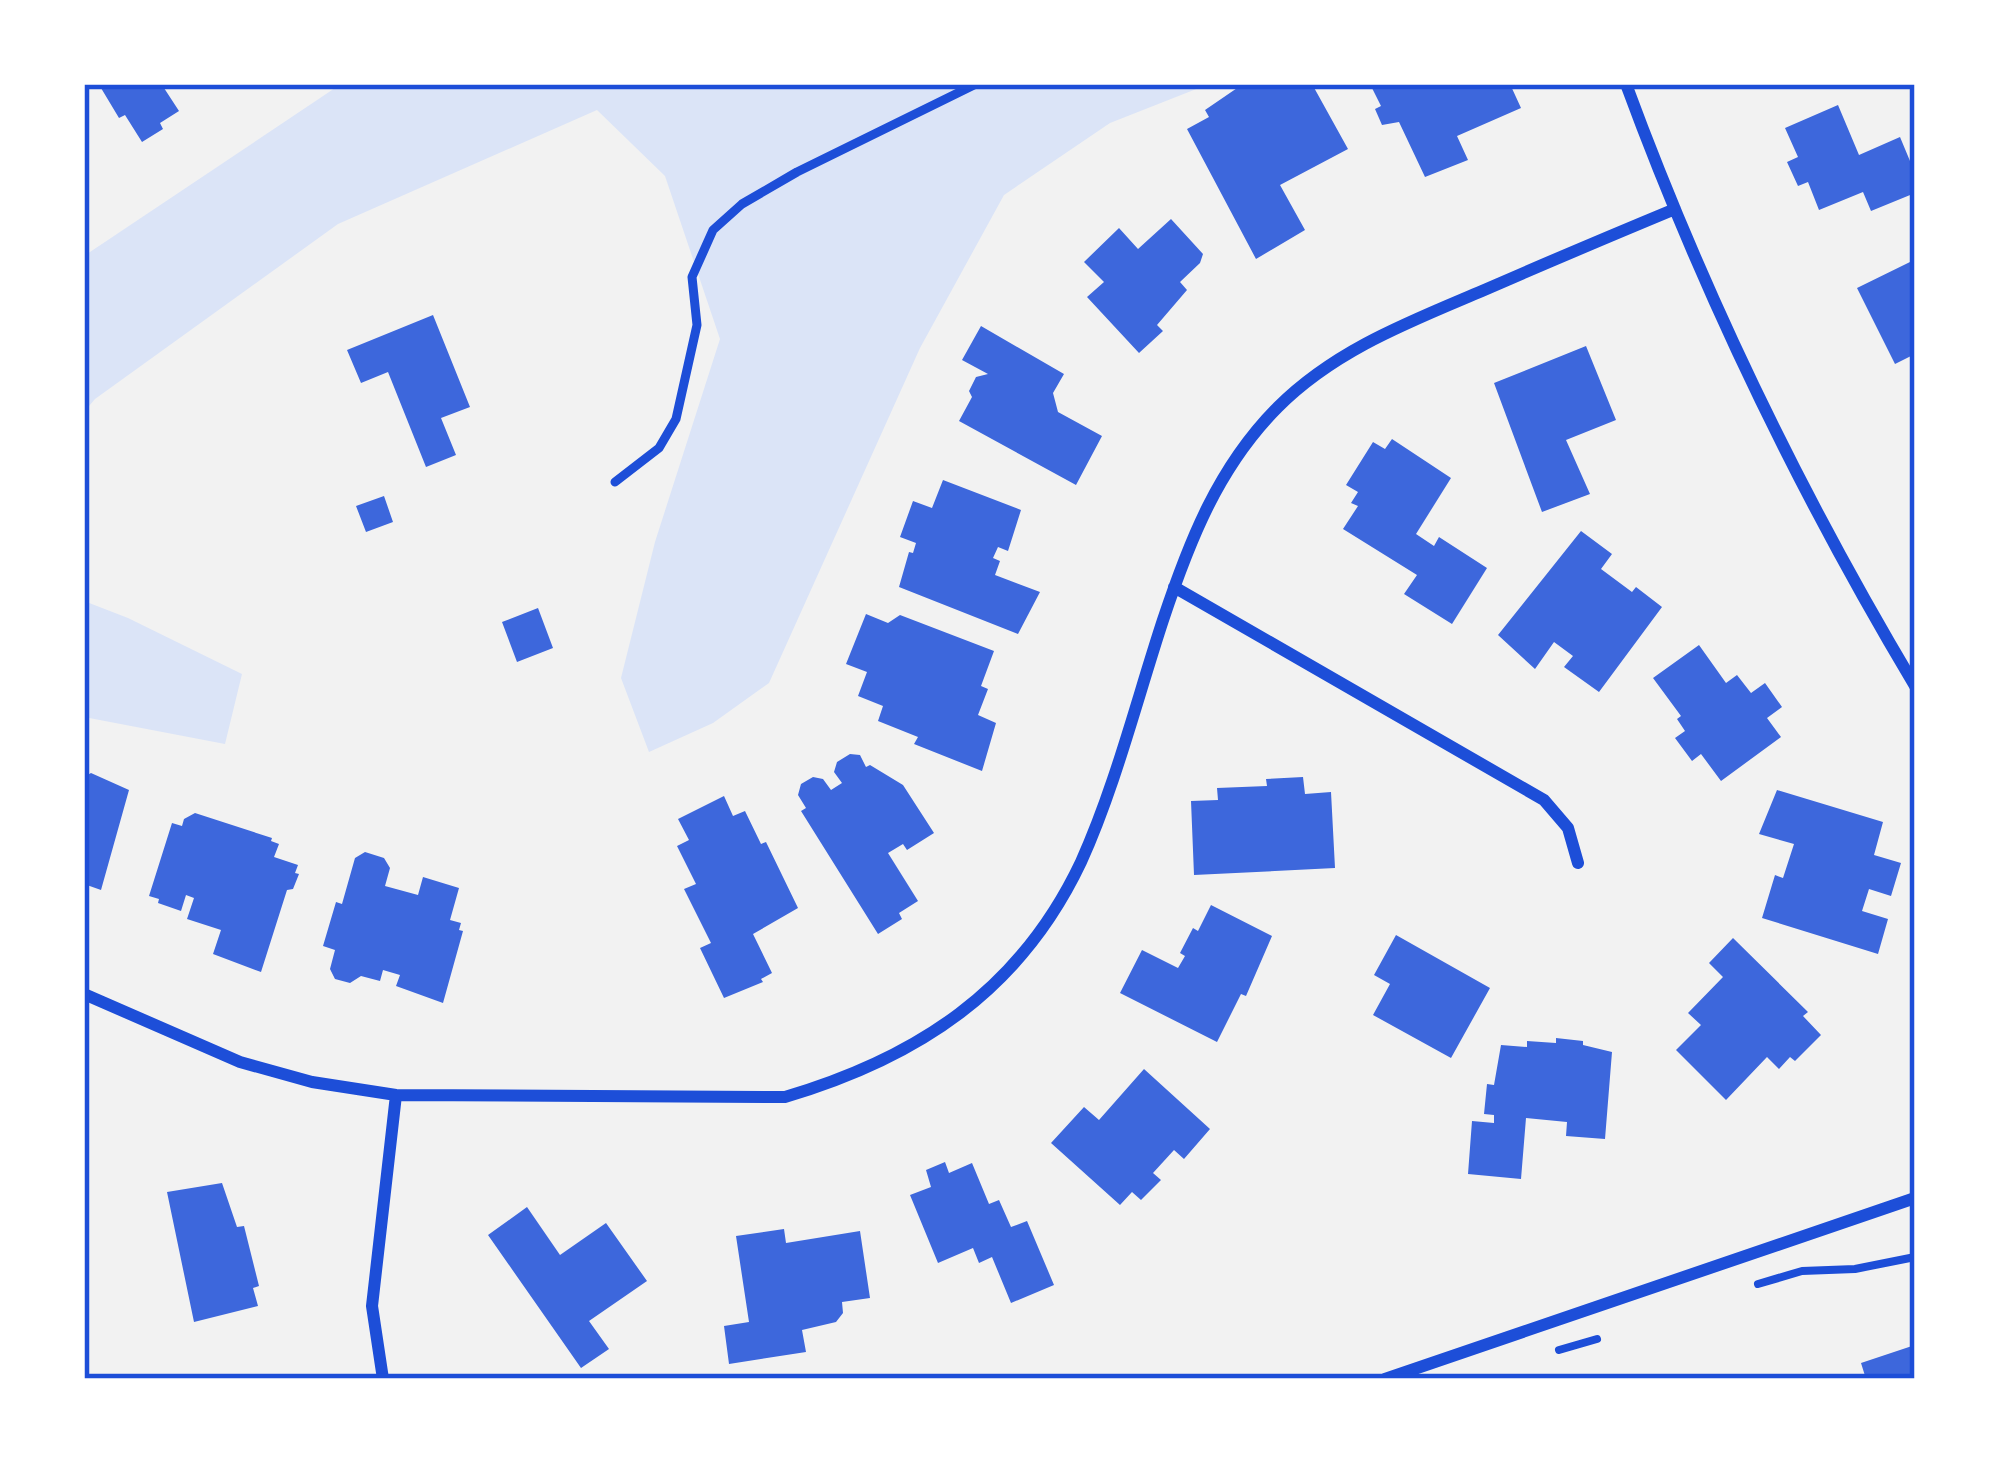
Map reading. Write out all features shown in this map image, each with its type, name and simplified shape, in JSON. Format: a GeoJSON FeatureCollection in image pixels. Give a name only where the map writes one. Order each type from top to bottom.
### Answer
{"type":"FeatureCollection","features":[{"type":"Feature","properties":{"kind":"street"},"geometry":{"type":"LineString","coordinates":[[1625,84],[1726,331],[1860,595],[1915,686]]}},
{"type":"Feature","properties":{"kind":"street"},"geometry":{"type":"LineString","coordinates":[[84,994],[240,1062],[312,1082],[397,1095],[785,1097],[845,1079],[902,1053],[964,1012],[1009,968],[1048,919],[1090,841],[1198,520],[1229,465],[1277,407],[1324,367],[1378,335],[1675,208]]}},
{"type":"Feature","properties":{"kind":"street"},"geometry":{"type":"LineString","coordinates":[[1174,587],[1544,800],[1568,828],[1577,863]]}},
{"type":"Feature","properties":{"kind":"street"},"geometry":{"type":"LineString","coordinates":[[382,1379],[372,1306],[397,1095]]}},
{"type":"Feature","properties":{"kind":"street"},"geometry":{"type":"LineString","coordinates":[[1385,1379],[1915,1198]]}},
{"type":"Feature","properties":{"kind":"lane"},"geometry":{"type":"LineString","coordinates":[[615,482],[659,448],[676,419],[697,326],[692,278],[713,230],[742,204],[797,172],[976,84]]}},
{"type":"Feature","properties":{"kind":"path"},"geometry":{"type":"LineString","coordinates":[[1739,1289],[1802,1271],[1855,1269],[1915,1257]]}},
{"type":"Feature","properties":{"kind":"path"},"geometry":{"type":"LineString","coordinates":[[1544,1352],[1612,1334]]}},
{"type":"Feature","properties":{"kind":"shaded area"},"geometry":{"type":"Polygon","coordinates":[[[341,84],[1209,84],[1110,123],[1004,195],[920,348],[769,683],[713,723],[649,752],[621,678],[655,542],[720,339],[665,176],[597,110],[338,224],[95,399],[84,412],[84,256],[341,84]]]}},
{"type":"Feature","properties":{"kind":"shaded area"},"geometry":{"type":"Polygon","coordinates":[[[84,601],[242,674],[225,744],[84,717],[84,601]]]}},
{"type":"Feature","properties":{"kind":"building"},"geometry":{"type":"Polygon","coordinates":[[[170,84],[164,88],[179,111],[142,142],[125,115],[119,118],[101,88],[170,84]]]}},
{"type":"Feature","properties":{"kind":"building"},"geometry":{"type":"Polygon","coordinates":[[[1243,84],[1312,84],[1348,149],[1280,185],[1305,230],[1256,259],[1187,129],[1209,117],[1205,110],[1243,84]]]}},
{"type":"Feature","properties":{"kind":"building"},"geometry":{"type":"Polygon","coordinates":[[[1370,84],[1510,84],[1521,108],[1457,136],[1468,160],[1425,177],[1399,122],[1382,125],[1375,109],[1381,106],[1370,84]]]}},
{"type":"Feature","properties":{"kind":"building"},"geometry":{"type":"Polygon","coordinates":[[[1838,105],[1859,155],[1900,137],[1915,173],[1915,193],[1871,211],[1863,192],[1819,210],[1808,182],[1798,186],[1787,162],[1798,157],[1785,128],[1838,105]]]}},
{"type":"Feature","properties":{"kind":"building"},"geometry":{"type":"Polygon","coordinates":[[[1171,219],[1203,254],[1180,282],[1187,290],[1157,325],[1163,331],[1139,353],[1087,297],[1104,282],[1084,262],[1119,228],[1138,249],[1171,219]]]}},
{"type":"Feature","properties":{"kind":"building"},"geometry":{"type":"Polygon","coordinates":[[[1910,262],[1915,273],[1915,354],[1895,364],[1857,288],[1910,262]]]}},
{"type":"Feature","properties":{"kind":"building"},"geometry":{"type":"Polygon","coordinates":[[[433,315],[470,407],[441,418],[456,455],[426,467],[388,372],[361,383],[347,350],[433,315]]]}},
{"type":"Feature","properties":{"kind":"building"},"geometry":{"type":"Polygon","coordinates":[[[981,326],[1064,374],[1053,393],[1058,412],[1102,436],[1076,485],[959,421],[976,377],[988,374],[962,360],[981,326]]]}},
{"type":"Feature","properties":{"kind":"building"},"geometry":{"type":"Polygon","coordinates":[[[1586,346],[1616,420],[1566,440],[1590,494],[1542,512],[1494,383],[1586,346]]]}},
{"type":"Feature","properties":{"kind":"building"},"geometry":{"type":"Polygon","coordinates":[[[1392,439],[1451,478],[1416,534],[1434,546],[1439,537],[1487,568],[1452,624],[1404,594],[1417,575],[1343,529],[1358,506],[1351,503],[1358,492],[1346,485],[1373,442],[1385,449],[1392,439]]]}},
{"type":"Feature","properties":{"kind":"building"},"geometry":{"type":"Polygon","coordinates":[[[943,480],[1021,510],[1008,551],[998,547],[993,558],[1000,561],[995,575],[1040,592],[1018,634],[899,587],[916,543],[900,537],[913,501],[932,508],[943,480]]]}},
{"type":"Feature","properties":{"kind":"building"},"geometry":{"type":"Polygon","coordinates":[[[384,496],[393,522],[366,532],[356,506],[384,496]]]}},
{"type":"Feature","properties":{"kind":"building"},"geometry":{"type":"Polygon","coordinates":[[[1581,531],[1612,554],[1601,569],[1662,607],[1599,692],[1564,667],[1573,656],[1554,642],[1535,669],[1498,635],[1581,531]]]}},
{"type":"Feature","properties":{"kind":"building"},"geometry":{"type":"Polygon","coordinates":[[[538,608],[553,648],[517,662],[502,622],[538,608]]]}},
{"type":"Feature","properties":{"kind":"building"},"geometry":{"type":"Polygon","coordinates":[[[866,614],[888,623],[900,615],[994,651],[981,686],[988,689],[978,715],[996,723],[982,771],[914,744],[918,737],[878,721],[883,706],[858,696],[867,672],[846,664],[866,614]]]}},
{"type":"Feature","properties":{"kind":"building"},"geometry":{"type":"Polygon","coordinates":[[[1699,645],[1726,683],[1737,675],[1751,693],[1765,683],[1782,707],[1767,718],[1781,737],[1721,781],[1701,754],[1692,761],[1675,738],[1685,731],[1677,719],[1681,716],[1653,678],[1699,645]]]}},
{"type":"Feature","properties":{"kind":"building"},"geometry":{"type":"Polygon","coordinates":[[[850,754],[860,755],[866,767],[903,785],[934,833],[907,850],[903,844],[888,853],[918,901],[899,913],[902,919],[878,934],[801,811],[806,808],[798,795],[801,784],[813,777],[823,779],[831,790],[842,783],[834,772],[837,762],[850,754]]]}},
{"type":"Feature","properties":{"kind":"building"},"geometry":{"type":"Polygon","coordinates":[[[91,773],[129,790],[101,890],[84,884],[84,777],[91,773]]]}},
{"type":"Feature","properties":{"kind":"building"},"geometry":{"type":"Polygon","coordinates":[[[1303,777],[1305,794],[1331,792],[1335,868],[1194,875],[1191,801],[1218,800],[1217,788],[1267,786],[1266,779],[1303,777]]]}},
{"type":"Feature","properties":{"kind":"building"},"geometry":{"type":"Polygon","coordinates":[[[1777,790],[1883,822],[1874,855],[1901,863],[1891,896],[1869,889],[1862,911],[1888,919],[1878,954],[1762,918],[1775,875],[1783,878],[1794,844],[1759,834],[1777,790]]]}},
{"type":"Feature","properties":{"kind":"building"},"geometry":{"type":"Polygon","coordinates":[[[724,796],[733,816],[745,811],[761,844],[766,842],[798,908],[753,934],[772,973],[763,982],[724,998],[700,948],[711,943],[684,889],[696,884],[677,846],[689,840],[678,819],[724,796]]]}},
{"type":"Feature","properties":{"kind":"building"},"geometry":{"type":"Polygon","coordinates":[[[195,813],[272,838],[279,844],[274,857],[298,865],[295,873],[299,874],[293,889],[287,890],[261,972],[213,954],[221,930],[187,919],[194,898],[186,895],[181,911],[149,896],[172,823],[182,826],[195,813]]]}},
{"type":"Feature","properties":{"kind":"building"},"geometry":{"type":"Polygon","coordinates":[[[365,852],[384,858],[390,868],[385,886],[418,895],[423,877],[459,888],[450,920],[461,923],[459,930],[463,931],[443,1003],[396,986],[400,975],[383,970],[380,981],[361,976],[350,983],[335,979],[330,969],[335,950],[323,946],[355,858],[365,852]]]}},
{"type":"Feature","properties":{"kind":"building"},"geometry":{"type":"Polygon","coordinates":[[[1211,905],[1272,936],[1246,996],[1241,994],[1217,1042],[1120,993],[1142,950],[1178,968],[1193,928],[1198,931],[1211,905]]]}},
{"type":"Feature","properties":{"kind":"building"},"geometry":{"type":"Polygon","coordinates":[[[1396,935],[1490,988],[1451,1058],[1373,1015],[1390,984],[1374,975],[1396,935]]]}},
{"type":"Feature","properties":{"kind":"building"},"geometry":{"type":"Polygon","coordinates":[[[1733,938],[1808,1012],[1803,1016],[1821,1035],[1795,1061],[1790,1057],[1779,1069],[1767,1057],[1726,1100],[1676,1050],[1701,1025],[1688,1013],[1723,977],[1709,963],[1733,938]]]}},
{"type":"Feature","properties":{"kind":"building"},"geometry":{"type":"Polygon","coordinates":[[[1556,1038],[1583,1041],[1583,1045],[1612,1052],[1605,1139],[1566,1136],[1567,1122],[1526,1118],[1521,1179],[1468,1174],[1472,1121],[1494,1123],[1494,1115],[1484,1114],[1487,1084],[1494,1085],[1501,1045],[1527,1047],[1527,1041],[1556,1043],[1556,1038]]]}},
{"type":"Feature","properties":{"kind":"building"},"geometry":{"type":"Polygon","coordinates":[[[1144,1069],[1210,1129],[1184,1159],[1174,1150],[1153,1173],[1161,1180],[1141,1200],[1132,1192],[1120,1205],[1051,1143],[1084,1107],[1099,1120],[1144,1069]]]}},
{"type":"Feature","properties":{"kind":"building"},"geometry":{"type":"Polygon","coordinates":[[[945,1162],[949,1173],[972,1163],[989,1204],[999,1200],[1011,1227],[1027,1221],[1054,1285],[1011,1303],[992,1257],[979,1263],[973,1248],[938,1263],[910,1195],[931,1187],[926,1170],[945,1162]]]}},
{"type":"Feature","properties":{"kind":"building"},"geometry":{"type":"Polygon","coordinates":[[[222,1183],[237,1227],[244,1226],[259,1286],[253,1288],[258,1306],[194,1322],[167,1192],[222,1183]]]}},
{"type":"Feature","properties":{"kind":"building"},"geometry":{"type":"Polygon","coordinates":[[[527,1207],[560,1255],[606,1223],[647,1281],[589,1321],[609,1349],[581,1368],[488,1235],[527,1207]]]}},
{"type":"Feature","properties":{"kind":"building"},"geometry":{"type":"Polygon","coordinates":[[[784,1229],[786,1243],[860,1231],[870,1298],[842,1302],[843,1313],[836,1322],[802,1330],[806,1352],[729,1364],[724,1326],[749,1322],[736,1236],[784,1229]]]}},
{"type":"Feature","properties":{"kind":"building"},"geometry":{"type":"Polygon","coordinates":[[[1915,1345],[1915,1379],[1866,1379],[1861,1363],[1915,1345]]]}}]}
